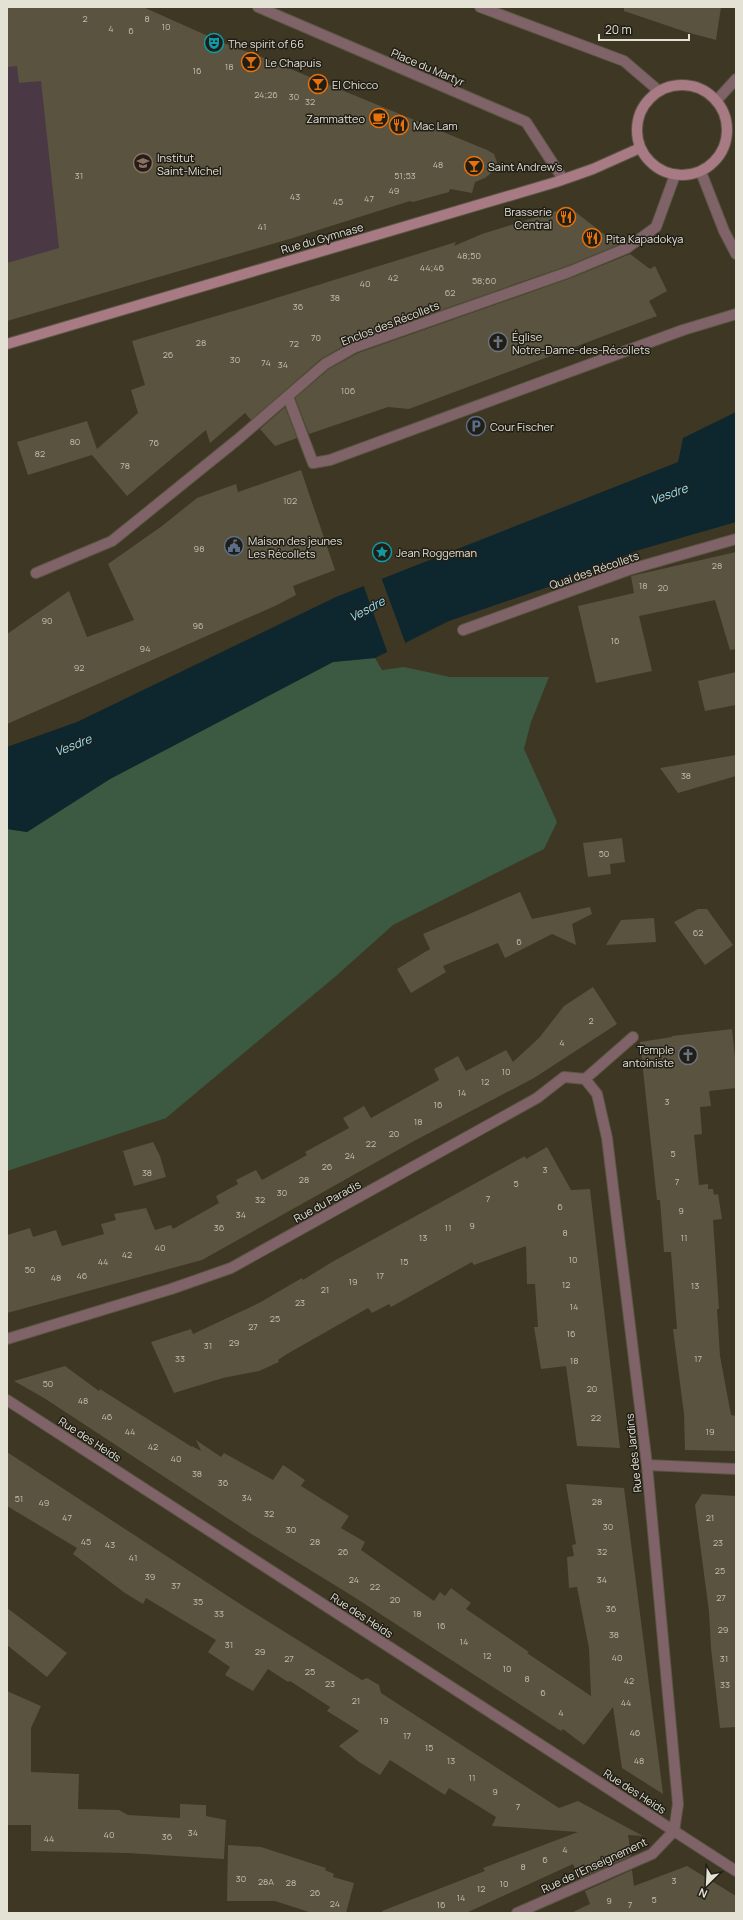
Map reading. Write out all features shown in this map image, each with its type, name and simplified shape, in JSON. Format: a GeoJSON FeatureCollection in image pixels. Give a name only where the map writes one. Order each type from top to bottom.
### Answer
{"type":"FeatureCollection","features":[{"type":"Feature","properties":{"kind":"street","name":"Place du Martyr"},"geometry":{"type":"LineString","coordinates":[[258,7],[526,122],[563,179]]}},
{"type":"Feature","properties":{"kind":"street"},"geometry":{"type":"LineString","coordinates":[[480,7],[624,61],[659,91]]}},
{"type":"Feature","properties":{"kind":"street"},"geometry":{"type":"LineString","coordinates":[[717,100],[734,81]]}},
{"type":"Feature","properties":{"kind":"street"},"geometry":{"type":"LineString","coordinates":[[674,85],[690,85],[704,90],[717,100],[726,116],[732,136],[714,163],[701,172],[689,176],[675,176],[663,172],[652,165],[640,148],[637,136],[640,114],[647,101],[659,91],[674,85]]}},
{"type":"Feature","properties":{"kind":"street","name":"Rue du Gymnase"},"geometry":{"type":"LineString","coordinates":[[7,344],[563,179],[593,169],[640,148]]}},
{"type":"Feature","properties":{"kind":"street"},"geometry":{"type":"LineString","coordinates":[[701,172],[724,232],[736,254]]}},
{"type":"Feature","properties":{"kind":"street","name":"Enclos des Récollets"},"geometry":{"type":"LineString","coordinates":[[36,573],[112,541],[288,397],[325,364],[355,347],[569,272],[627,248],[656,227],[675,176]]}},
{"type":"Feature","properties":{"kind":"street"},"geometry":{"type":"LineString","coordinates":[[288,397],[313,463],[330,460],[683,330],[736,314]]}},
{"type":"Feature","properties":{"kind":"street","name":"Quai des Récollets"},"geometry":{"type":"LineString","coordinates":[[463,630],[628,570],[736,539]]}},
{"type":"Feature","properties":{"kind":"street"},"geometry":{"type":"LineString","coordinates":[[585,1079],[633,1037]]}},
{"type":"Feature","properties":{"kind":"street","name":"Rue du Paradis"},"geometry":{"type":"LineString","coordinates":[[7,1339],[171,1289],[231,1268],[537,1098],[564,1077],[585,1079]]}},
{"type":"Feature","properties":{"kind":"street","name":"Rue des Jardins"},"geometry":{"type":"LineString","coordinates":[[585,1079],[597,1094],[607,1138],[647,1465],[678,1804],[674,1831]]}},
{"type":"Feature","properties":{"kind":"street","name":"Rue des Heids"},"geometry":{"type":"LineString","coordinates":[[7,1400],[736,1871]]}},
{"type":"Feature","properties":{"kind":"street"},"geometry":{"type":"LineString","coordinates":[[647,1465],[736,1469]]}},
{"type":"Feature","properties":{"kind":"street","name":"Rue de l'Enseignement"},"geometry":{"type":"LineString","coordinates":[[518,1913],[652,1854],[674,1831]]}},
{"type":"Feature","properties":{"kind":"shaded area","name":"Institut Saint-Michel"},"geometry":{"type":"Polygon","coordinates":[[[7,7],[250,92],[265,58],[294,70],[7,318],[7,7]]]}},
{"type":"Feature","properties":{"kind":"green space"},"geometry":{"type":"Polygon","coordinates":[[[375,658],[382,670],[404,667],[450,677],[549,677],[531,722],[524,749],[557,822],[544,849],[393,925],[336,976],[166,1118],[7,1171],[7,829],[27,832],[110,779],[333,662],[375,658]]]}},
{"type":"Feature","properties":{"kind":"water","name":"Vesdre"},"geometry":{"type":"Polygon","coordinates":[[[736,412],[736,522],[639,550],[554,585],[449,621],[375,658],[333,662],[110,779],[27,832],[7,829],[7,747],[77,722],[336,597],[678,462],[683,438],[736,412]]]}},
{"type":"Feature","properties":{"kind":"pier"},"geometry":{"type":"Polygon","coordinates":[[[381,577],[406,645],[388,654],[363,584],[381,577]]]}},
{"type":"Feature","properties":{"kind":"building"},"geometry":{"type":"Polygon","coordinates":[[[7,7],[143,7],[226,44],[259,56],[487,150],[494,154],[497,162],[495,170],[485,178],[475,182],[472,193],[450,189],[449,192],[413,202],[410,201],[293,238],[7,321],[7,263],[59,248],[41,81],[19,83],[17,66],[7,67],[7,7]]]}},
{"type":"Feature","properties":{"kind":"building"},"geometry":{"type":"Polygon","coordinates":[[[624,7],[721,7],[716,40],[686,32],[624,11],[624,7]]]}},
{"type":"Feature","properties":{"kind":"building"},"geometry":{"type":"Polygon","coordinates":[[[569,207],[618,245],[567,266],[352,341],[321,359],[251,420],[245,413],[210,443],[206,430],[127,496],[92,455],[28,475],[17,442],[87,421],[97,449],[138,413],[131,390],[145,385],[132,341],[456,242],[454,246],[482,234],[569,207]]]}},
{"type":"Feature","properties":{"kind":"building","name":"Église Notre-Dame-des-Récollets"},"geometry":{"type":"Polygon","coordinates":[[[630,254],[650,269],[655,266],[667,291],[649,301],[657,316],[409,409],[388,407],[309,434],[295,398],[329,369],[358,353],[571,278],[630,254]]]}},
{"type":"Feature","properties":{"kind":"building"},"geometry":{"type":"Polygon","coordinates":[[[285,407],[297,438],[275,446],[260,429],[285,407]]]}},
{"type":"Feature","properties":{"kind":"building"},"geometry":{"type":"Polygon","coordinates":[[[301,470],[335,570],[293,586],[296,595],[275,606],[7,724],[7,634],[69,591],[87,637],[134,620],[108,564],[162,526],[197,498],[236,484],[238,492],[301,470]]]}},
{"type":"Feature","properties":{"kind":"building"},"geometry":{"type":"Polygon","coordinates":[[[736,552],[736,649],[730,650],[715,600],[639,616],[652,671],[596,683],[578,606],[634,593],[631,576],[736,552]]]}},
{"type":"Feature","properties":{"kind":"building"},"geometry":{"type":"Polygon","coordinates":[[[736,672],[736,705],[705,711],[698,681],[736,672]]]}},
{"type":"Feature","properties":{"kind":"building"},"geometry":{"type":"Polygon","coordinates":[[[736,755],[736,776],[678,793],[660,768],[736,755]]]}},
{"type":"Feature","properties":{"kind":"building"},"geometry":{"type":"Polygon","coordinates":[[[622,838],[625,862],[610,864],[611,874],[588,877],[583,843],[622,838]]]}},
{"type":"Feature","properties":{"kind":"building"},"geometry":{"type":"Polygon","coordinates":[[[520,892],[532,919],[590,907],[592,914],[572,924],[576,945],[552,934],[505,958],[498,943],[443,966],[446,972],[411,993],[397,969],[430,949],[423,934],[520,892]]]}},
{"type":"Feature","properties":{"kind":"building"},"geometry":{"type":"Polygon","coordinates":[[[698,909],[707,909],[733,945],[705,965],[674,922],[698,909]]]}},
{"type":"Feature","properties":{"kind":"building"},"geometry":{"type":"Polygon","coordinates":[[[654,918],[656,942],[606,945],[621,920],[654,918]]]}},
{"type":"Feature","properties":{"kind":"building"},"geometry":{"type":"Polygon","coordinates":[[[593,987],[617,1024],[534,1078],[414,1141],[202,1260],[7,1313],[7,1235],[30,1228],[33,1237],[56,1230],[62,1246],[104,1234],[101,1224],[116,1220],[114,1214],[146,1208],[155,1230],[171,1225],[173,1229],[219,1203],[216,1196],[238,1184],[236,1180],[256,1170],[262,1180],[307,1155],[305,1152],[349,1128],[343,1118],[364,1106],[371,1118],[439,1080],[434,1069],[458,1056],[466,1071],[506,1050],[513,1062],[539,1038],[564,1006],[593,987]]]}},
{"type":"Feature","properties":{"kind":"building"},"geometry":{"type":"Polygon","coordinates":[[[732,1029],[736,1067],[736,1088],[709,1091],[711,1106],[700,1107],[702,1134],[694,1135],[699,1185],[708,1184],[708,1189],[713,1189],[714,1195],[718,1194],[722,1219],[713,1220],[719,1309],[717,1309],[720,1356],[731,1415],[736,1416],[736,1451],[685,1450],[684,1414],[673,1329],[677,1329],[671,1252],[664,1252],[660,1200],[657,1200],[640,1042],[672,1036],[732,1029]]]}},
{"type":"Feature","properties":{"kind":"building"},"geometry":{"type":"Polygon","coordinates":[[[153,1142],[160,1156],[166,1177],[134,1186],[123,1151],[153,1142]]]}},
{"type":"Feature","properties":{"kind":"building"},"geometry":{"type":"Polygon","coordinates":[[[547,1147],[571,1190],[590,1189],[620,1448],[577,1446],[566,1366],[541,1369],[534,1327],[538,1327],[535,1284],[527,1284],[526,1246],[474,1265],[472,1262],[391,1307],[389,1304],[372,1313],[368,1308],[287,1354],[278,1360],[279,1362],[259,1371],[223,1378],[174,1393],[151,1342],[191,1329],[193,1334],[259,1303],[525,1156],[526,1159],[547,1147]]]}},
{"type":"Feature","properties":{"kind":"building"},"geometry":{"type":"Polygon","coordinates":[[[65,1366],[99,1391],[100,1389],[192,1447],[201,1451],[196,1440],[221,1457],[224,1453],[273,1480],[283,1465],[305,1480],[301,1486],[349,1516],[341,1528],[365,1542],[361,1550],[434,1601],[440,1592],[445,1596],[451,1588],[471,1603],[466,1609],[529,1652],[527,1653],[591,1696],[589,1648],[577,1587],[569,1588],[567,1557],[574,1556],[572,1545],[576,1544],[566,1484],[624,1488],[663,1794],[622,1768],[613,1707],[584,1745],[563,1729],[561,1731],[354,1597],[253,1535],[44,1398],[14,1381],[65,1366]]]}},
{"type":"Feature","properties":{"kind":"building"},"geometry":{"type":"Polygon","coordinates":[[[7,1452],[240,1604],[362,1680],[367,1678],[379,1685],[381,1693],[559,1808],[578,1801],[643,1836],[628,1835],[631,1856],[579,1879],[573,1864],[466,1913],[383,1913],[382,1911],[485,1871],[483,1868],[578,1832],[492,1826],[496,1817],[449,1788],[445,1795],[390,1760],[380,1775],[359,1762],[339,1746],[359,1731],[327,1711],[330,1707],[290,1681],[288,1682],[268,1669],[253,1691],[225,1675],[230,1667],[208,1652],[216,1640],[146,1598],[143,1604],[125,1593],[73,1554],[77,1548],[7,1506],[7,1452]]]}},
{"type":"Feature","properties":{"kind":"building"},"geometry":{"type":"Polygon","coordinates":[[[702,1494],[736,1496],[736,1727],[720,1728],[711,1648],[709,1612],[695,1505],[702,1494]]]}},
{"type":"Feature","properties":{"kind":"building"},"geometry":{"type":"Polygon","coordinates":[[[7,1608],[67,1653],[47,1677],[7,1645],[7,1608]]]}},
{"type":"Feature","properties":{"kind":"building"},"geometry":{"type":"Polygon","coordinates":[[[7,1691],[41,1706],[31,1728],[31,1772],[79,1774],[78,1809],[119,1810],[128,1815],[180,1818],[180,1804],[206,1805],[206,1816],[226,1820],[224,1859],[127,1853],[31,1851],[31,1825],[7,1825],[7,1691]]]}},
{"type":"Feature","properties":{"kind":"building"},"geometry":{"type":"Polygon","coordinates":[[[228,1845],[261,1847],[326,1868],[325,1870],[334,1874],[333,1877],[354,1883],[346,1913],[312,1913],[275,1901],[227,1901],[228,1845]]]}},
{"type":"Feature","properties":{"kind":"building"},"geometry":{"type":"Polygon","coordinates":[[[687,1866],[736,1896],[736,1913],[571,1913],[590,1904],[585,1891],[632,1870],[634,1886],[687,1866]]]}},
{"type":"Feature","properties":{"kind":"place","name":"The spirit of 66"},"geometry":{"type":"Point","coordinates":[214,43]}},
{"type":"Feature","properties":{"kind":"place","name":"Le Chapuis"},"geometry":{"type":"Point","coordinates":[251,62]}},
{"type":"Feature","properties":{"kind":"place","name":"El Chicco"},"geometry":{"type":"Point","coordinates":[318,84]}},
{"type":"Feature","properties":{"kind":"place","name":"Zammatteo"},"geometry":{"type":"Point","coordinates":[379,118]}},
{"type":"Feature","properties":{"kind":"place","name":"Mac Lam"},"geometry":{"type":"Point","coordinates":[399,125]}},
{"type":"Feature","properties":{"kind":"place","name":"Institut Saint-Michel"},"geometry":{"type":"Point","coordinates":[143,163]}},
{"type":"Feature","properties":{"kind":"place","name":"Saint Andrew's"},"geometry":{"type":"Point","coordinates":[474,166]}},
{"type":"Feature","properties":{"kind":"place","name":"Brasserie Central"},"geometry":{"type":"Point","coordinates":[566,217]}},
{"type":"Feature","properties":{"kind":"place","name":"Pita Kapadokya"},"geometry":{"type":"Point","coordinates":[592,238]}},
{"type":"Feature","properties":{"kind":"place","name":"Église Notre-Dame-des-Récollets"},"geometry":{"type":"Point","coordinates":[498,342]}},
{"type":"Feature","properties":{"kind":"place","name":"Cour Fischer"},"geometry":{"type":"Point","coordinates":[476,426]}},
{"type":"Feature","properties":{"kind":"place","name":"Maison des jeunes Les Récollets"},"geometry":{"type":"Point","coordinates":[234,546]}},
{"type":"Feature","properties":{"kind":"place","name":"Jean Roggeman"},"geometry":{"type":"Point","coordinates":[382,552]}},
{"type":"Feature","properties":{"kind":"place","name":"Temple antoiniste"},"geometry":{"type":"Point","coordinates":[688,1055]}}]}
